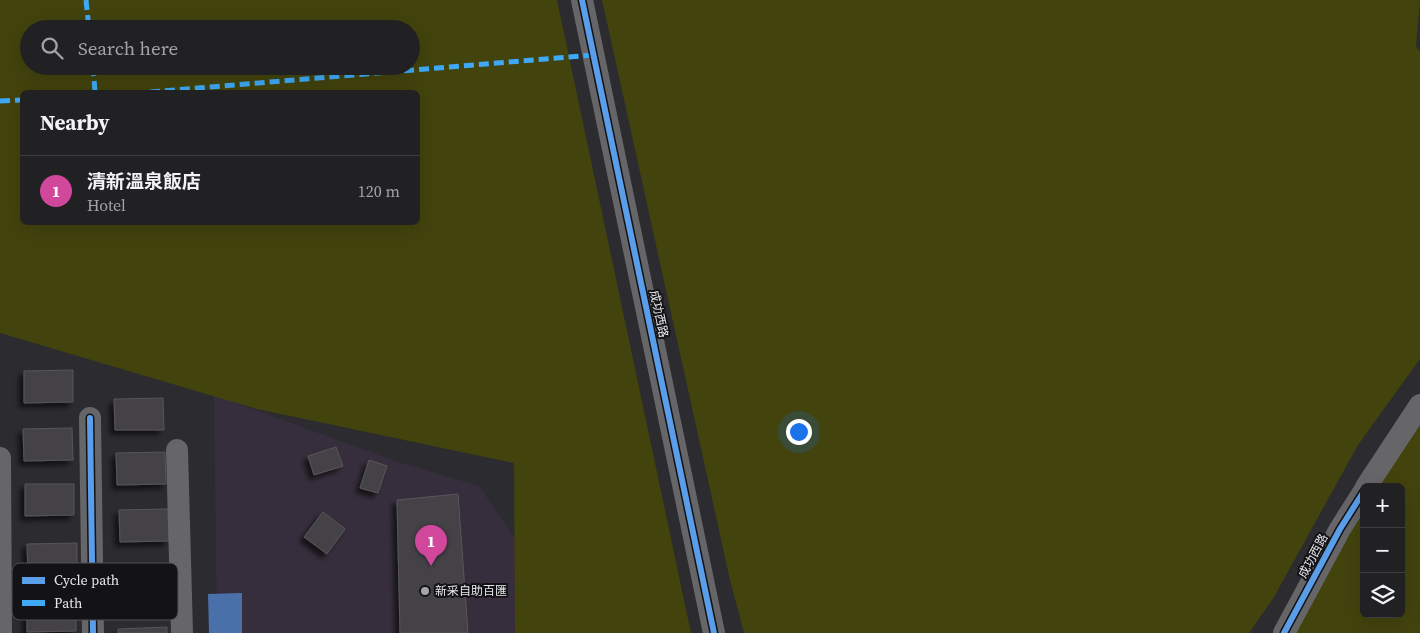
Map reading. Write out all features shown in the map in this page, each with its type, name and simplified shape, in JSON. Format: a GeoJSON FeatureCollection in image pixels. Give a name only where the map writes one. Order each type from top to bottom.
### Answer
{"type":"FeatureCollection","features":[{"type":"Feature","properties":{"kind":"street","name":"成功西路"},"geometry":{"type":"LineString","coordinates":[[582,0],[714,633]]}},
{"type":"Feature","properties":{"kind":"street"},"geometry":{"type":"LineString","coordinates":[[1369,483],[1420,405]]}},
{"type":"Feature","properties":{"kind":"street"},"geometry":{"type":"LineString","coordinates":[[90,418],[92,563]]}},
{"type":"Feature","properties":{"kind":"street"},"geometry":{"type":"LineString","coordinates":[[178,450],[182,633]]}},
{"type":"Feature","properties":{"kind":"street"},"geometry":{"type":"LineString","coordinates":[[0,458],[1,633]]}},
{"type":"Feature","properties":{"kind":"street","name":"成功西路"},"geometry":{"type":"LineString","coordinates":[[1284,633],[1340,528],[1360,497]]}},
{"type":"Feature","properties":{"kind":"street"},"geometry":{"type":"LineString","coordinates":[[93,620],[93,633]]}},
{"type":"Feature","properties":{"kind":"shaded area"},"geometry":{"type":"Polygon","coordinates":[[[0,0],[557,0],[691,633],[515,633],[514,463],[257,409],[0,333],[0,0]]]}},
{"type":"Feature","properties":{"kind":"shaded area"},"geometry":{"type":"Polygon","coordinates":[[[602,0],[1420,0],[1416,46],[1420,52],[1420,359],[1358,445],[1274,597],[1249,633],[744,633],[730,580],[602,0]]]}},
{"type":"Feature","properties":{"kind":"shaded area"},"geometry":{"type":"Polygon","coordinates":[[[1420,393],[1420,633],[1281,633],[1360,483],[1360,618],[1405,618],[1405,483],[1360,483],[1420,393]]]}},
{"type":"Feature","properties":{"kind":"shaded area"},"geometry":{"type":"Polygon","coordinates":[[[214,395],[398,462],[479,486],[579,633],[217,633],[214,395]]]}},
{"type":"Feature","properties":{"kind":"water"},"geometry":{"type":"Polygon","coordinates":[[[242,593],[242,633],[209,633],[208,594],[242,593]]]}},
{"type":"Feature","properties":{"kind":"building"},"geometry":{"type":"Polygon","coordinates":[[[73,370],[73,402],[24,403],[24,371],[73,370]]]}},
{"type":"Feature","properties":{"kind":"building"},"geometry":{"type":"Polygon","coordinates":[[[163,398],[164,430],[115,430],[114,399],[163,398]]]}},
{"type":"Feature","properties":{"kind":"building"},"geometry":{"type":"Polygon","coordinates":[[[72,428],[73,460],[24,461],[23,429],[72,428]]]}},
{"type":"Feature","properties":{"kind":"building"},"geometry":{"type":"Polygon","coordinates":[[[336,447],[343,466],[314,475],[308,456],[336,447]]]}},
{"type":"Feature","properties":{"kind":"building"},"geometry":{"type":"Polygon","coordinates":[[[165,452],[166,484],[117,485],[116,453],[165,452]]]}},
{"type":"Feature","properties":{"kind":"building"},"geometry":{"type":"Polygon","coordinates":[[[369,460],[387,466],[378,493],[360,488],[369,460]]]}},
{"type":"Feature","properties":{"kind":"building"},"geometry":{"type":"Polygon","coordinates":[[[25,484],[74,484],[74,515],[25,516],[25,484]]]}},
{"type":"Feature","properties":{"kind":"building"},"geometry":{"type":"Polygon","coordinates":[[[458,494],[468,633],[400,633],[397,500],[458,494]]]}},
{"type":"Feature","properties":{"kind":"building"},"geometry":{"type":"Polygon","coordinates":[[[168,509],[169,541],[120,542],[119,510],[168,509]]]}},
{"type":"Feature","properties":{"kind":"building"},"geometry":{"type":"Polygon","coordinates":[[[323,512],[345,529],[327,554],[304,537],[323,512]]]}},
{"type":"Feature","properties":{"kind":"building"},"geometry":{"type":"Polygon","coordinates":[[[77,543],[77,563],[28,563],[27,544],[77,543]]]}},
{"type":"Feature","properties":{"kind":"building"},"geometry":{"type":"Polygon","coordinates":[[[27,620],[76,620],[76,631],[27,632],[27,620]]]}},
{"type":"Feature","properties":{"kind":"building"},"geometry":{"type":"Polygon","coordinates":[[[167,627],[167,633],[118,633],[118,629],[167,627]]]}},
{"type":"Feature","properties":{"kind":"marked path"},"geometry":{"type":"LineString","coordinates":[[86,0],[88,20]]}},
{"type":"Feature","properties":{"kind":"marked path"},"geometry":{"type":"LineString","coordinates":[[420,69],[593,55]]}},
{"type":"Feature","properties":{"kind":"marked path"},"geometry":{"type":"LineString","coordinates":[[94,75],[95,90]]}},
{"type":"Feature","properties":{"kind":"marked path"},"geometry":{"type":"LineString","coordinates":[[174,90],[354,75]]}},
{"type":"Feature","properties":{"kind":"marked path"},"geometry":{"type":"LineString","coordinates":[[0,101],[20,100]]}},
{"type":"Feature","properties":{"kind":"cycle path"},"geometry":{"type":"LineString","coordinates":[[582,0],[714,633]]}},
{"type":"Feature","properties":{"kind":"cycle path"},"geometry":{"type":"LineString","coordinates":[[90,418],[92,563]]}},
{"type":"Feature","properties":{"kind":"cycle path"},"geometry":{"type":"LineString","coordinates":[[1284,633],[1340,529],[1360,497]]}},
{"type":"Feature","properties":{"kind":"cycle path"},"geometry":{"type":"LineString","coordinates":[[93,620],[93,633]]}},
{"type":"Feature","properties":{"kind":"place","name":"清新溫泉飯店"},"geometry":{"type":"Point","coordinates":[431,566]}},
{"type":"Feature","properties":{"kind":"place","name":"新采自助百匯"},"geometry":{"type":"Point","coordinates":[425,591]}}]}
